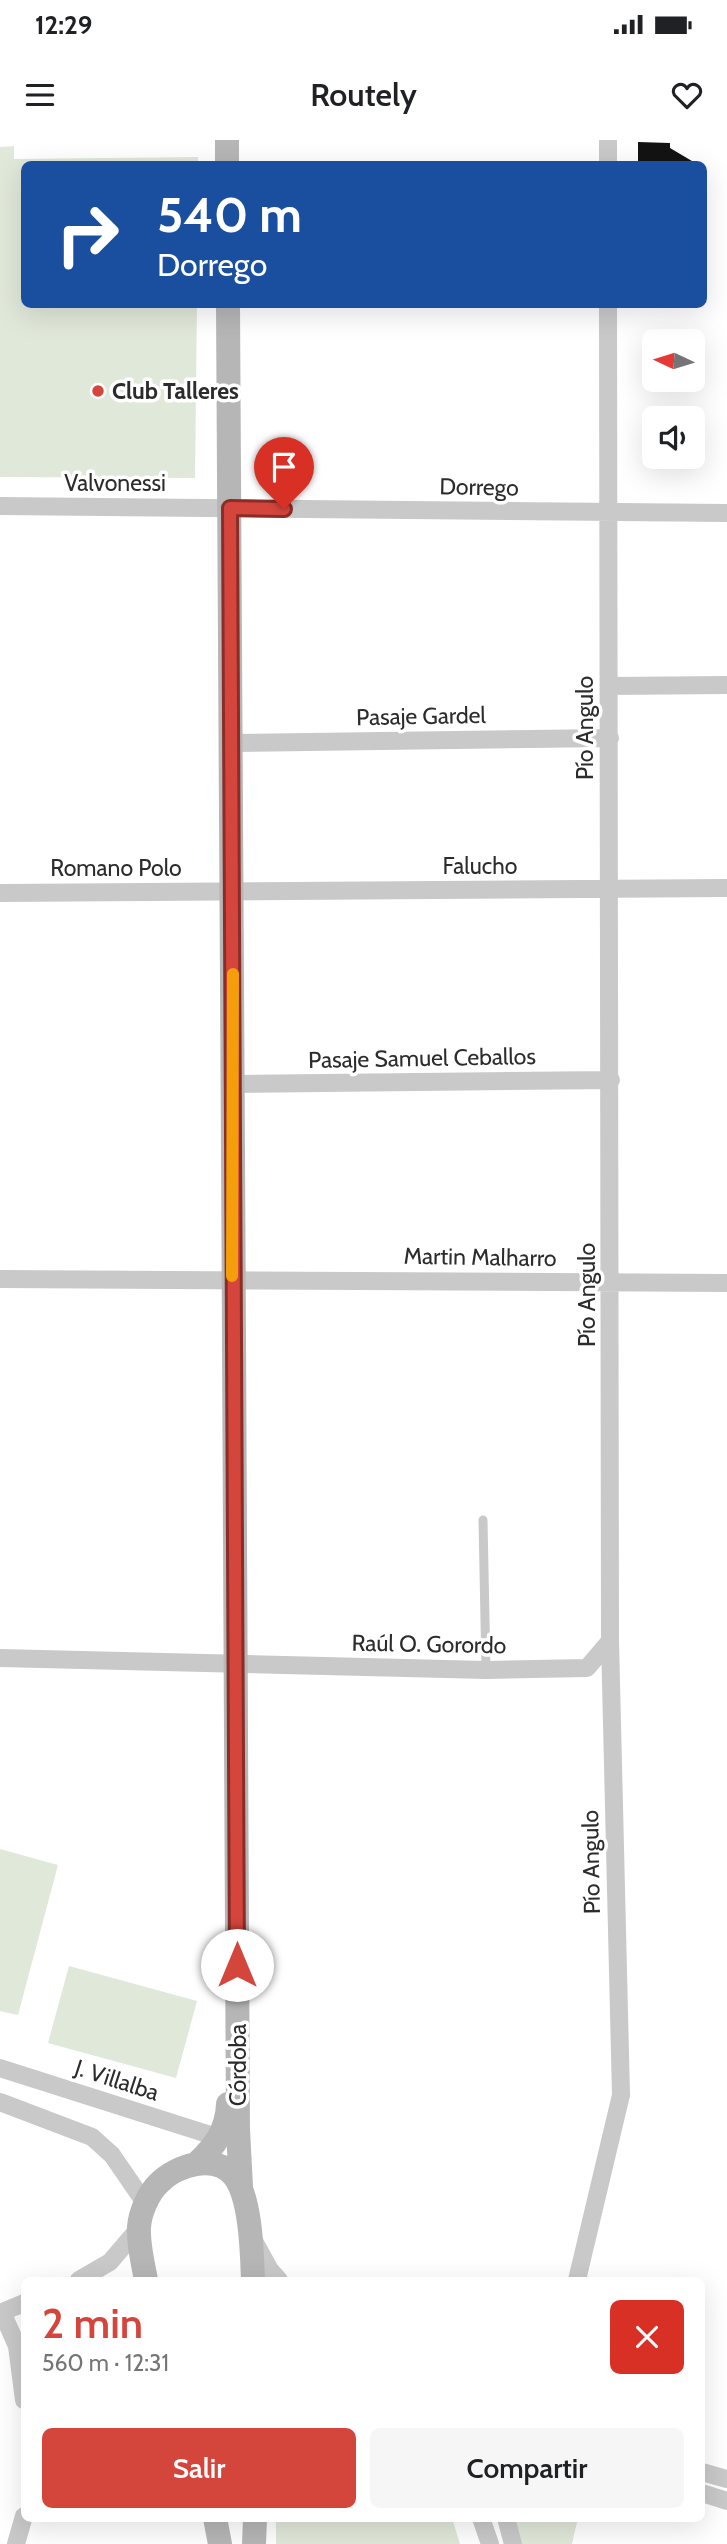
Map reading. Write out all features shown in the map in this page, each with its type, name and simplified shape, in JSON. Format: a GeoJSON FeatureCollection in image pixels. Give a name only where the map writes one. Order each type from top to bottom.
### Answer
{"type":"FeatureCollection","features":[{"type":"Feature","properties":{"kind":"street"},"geometry":{"type":"LineString","coordinates":[[217,140],[217,161]]}},
{"type":"Feature","properties":{"kind":"street"},"geometry":{"type":"LineString","coordinates":[[227,140],[227,161]]}},
{"type":"Feature","properties":{"kind":"street"},"geometry":{"type":"LineString","coordinates":[[608,140],[608,161]]}},
{"type":"Feature","properties":{"kind":"street","name":"Córdoba"},"geometry":{"type":"LineString","coordinates":[[217,308],[232,743],[226,892],[233,1084],[227,1279]]}},
{"type":"Feature","properties":{"kind":"street","name":"Córdoba"},"geometry":{"type":"LineString","coordinates":[[197,2163],[220,2138],[225,2126],[228,2104],[229,1663],[223,508],[228,308]]}},
{"type":"Feature","properties":{"kind":"street","name":"Pío Angulo"},"geometry":{"type":"LineString","coordinates":[[579,2277],[621,2095],[610,1641],[612,1283],[608,308]]}},
{"type":"Feature","properties":{"kind":"street","name":"Valvonessi"},"geometry":{"type":"LineString","coordinates":[[0,506],[223,508]]}},
{"type":"Feature","properties":{"kind":"street","name":"Dorrego"},"geometry":{"type":"LineString","coordinates":[[223,508],[727,513]]}},
{"type":"Feature","properties":{"kind":"street"},"geometry":{"type":"LineString","coordinates":[[609,686],[727,685]]}},
{"type":"Feature","properties":{"kind":"street","name":"Pasaje Gardel"},"geometry":{"type":"LineString","coordinates":[[232,743],[610,738]]}},
{"type":"Feature","properties":{"kind":"street","name":"Falucho"},"geometry":{"type":"LineString","coordinates":[[226,892],[727,888]]}},
{"type":"Feature","properties":{"kind":"street","name":"Romano Polo"},"geometry":{"type":"LineString","coordinates":[[0,893],[226,892]]}},
{"type":"Feature","properties":{"kind":"street","name":"Pasaje Samuel Ceballos"},"geometry":{"type":"LineString","coordinates":[[233,1084],[611,1080]]}},
{"type":"Feature","properties":{"kind":"street","name":"Martin Malharro"},"geometry":{"type":"LineString","coordinates":[[0,1279],[727,1283]]}},
{"type":"Feature","properties":{"kind":"street","name":"Raúl O. Gorordo"},"geometry":{"type":"LineString","coordinates":[[0,1658],[486,1670],[587,1668],[610,1641]]}},
{"type":"Feature","properties":{"kind":"street","name":"Córdoba"},"geometry":{"type":"LineString","coordinates":[[229,1663],[238,2130],[241,2187],[251,2237],[254,2277]]}},
{"type":"Feature","properties":{"kind":"street","name":"J. Villalba"},"geometry":{"type":"LineString","coordinates":[[0,2068],[220,2138]]}},
{"type":"Feature","properties":{"kind":"street"},"geometry":{"type":"LineString","coordinates":[[0,2102],[92,2137],[102,2144],[145,2203]]}},
{"type":"Feature","properties":{"kind":"street"},"geometry":{"type":"LineString","coordinates":[[146,2277],[139,2228],[145,2203],[157,2184],[197,2163],[206,2163],[225,2169],[241,2187]]}},
{"type":"Feature","properties":{"kind":"street"},"geometry":{"type":"LineString","coordinates":[[84,2277],[110,2262],[139,2228]]}},
{"type":"Feature","properties":{"kind":"street"},"geometry":{"type":"LineString","coordinates":[[251,2237],[276,2277]]}},
{"type":"Feature","properties":{"kind":"street"},"geometry":{"type":"LineString","coordinates":[[21,2304],[1,2313],[14,2347],[21,2384]]}},
{"type":"Feature","properties":{"kind":"street"},"geometry":{"type":"LineString","coordinates":[[705,2473],[727,2479]]}},
{"type":"Feature","properties":{"kind":"street"},"geometry":{"type":"LineString","coordinates":[[705,2495],[727,2501]]}},
{"type":"Feature","properties":{"kind":"street"},"geometry":{"type":"LineString","coordinates":[[16,2544],[22,2522]]}},
{"type":"Feature","properties":{"kind":"street"},"geometry":{"type":"LineString","coordinates":[[216,2522],[220,2544]]}},
{"type":"Feature","properties":{"kind":"street"},"geometry":{"type":"LineString","coordinates":[[254,2544],[255,2522]]}},
{"type":"Feature","properties":{"kind":"street"},"geometry":{"type":"LineString","coordinates":[[482,2522],[490,2544]]}},
{"type":"Feature","properties":{"kind":"street"},"geometry":{"type":"LineString","coordinates":[[507,2522],[513,2544]]}},
{"type":"Feature","properties":{"kind":"lane"},"geometry":{"type":"LineString","coordinates":[[483,1520],[486,1670]]}},
{"type":"Feature","properties":{"kind":"shaded area","name":"Club Talleres"},"geometry":{"type":"Polygon","coordinates":[[[14,146],[14,159],[198,157],[198,161],[21,161],[21,308],[197,308],[195,478],[0,477],[0,147],[14,146]]]}},
{"type":"Feature","properties":{"kind":"shaded area"},"geometry":{"type":"Polygon","coordinates":[[[0,1849],[58,1865],[18,2015],[0,2011],[0,1849]]]}},
{"type":"Feature","properties":{"kind":"shaded area"},"geometry":{"type":"Polygon","coordinates":[[[69,1966],[197,2001],[176,2078],[48,2043],[69,1966]]]}},
{"type":"Feature","properties":{"kind":"shaded area"},"geometry":{"type":"Polygon","coordinates":[[[276,2522],[453,2522],[460,2544],[276,2544],[276,2522]]]}},
{"type":"Feature","properties":{"kind":"shaded area"},"geometry":{"type":"Polygon","coordinates":[[[513,2522],[577,2522],[572,2544],[517,2544],[513,2522]]]}},
{"type":"Feature","properties":{"kind":"building"},"geometry":{"type":"Polygon","coordinates":[[[638,142],[670,143],[670,148],[692,161],[638,161],[638,142]]]}},
{"type":"Feature","properties":{"kind":"slow traffic"},"geometry":{"type":"LineString","coordinates":[[232,1276],[233,974]]}},
{"type":"Feature","properties":{"kind":"place","name":"Club Talleres"},"geometry":{"type":"Point","coordinates":[98,391]}},
{"type":"Feature","properties":{"kind":"route"},"geometry":{"type":"LineString","coordinates":[[237,1965],[230,508],[284,509]]}}]}
